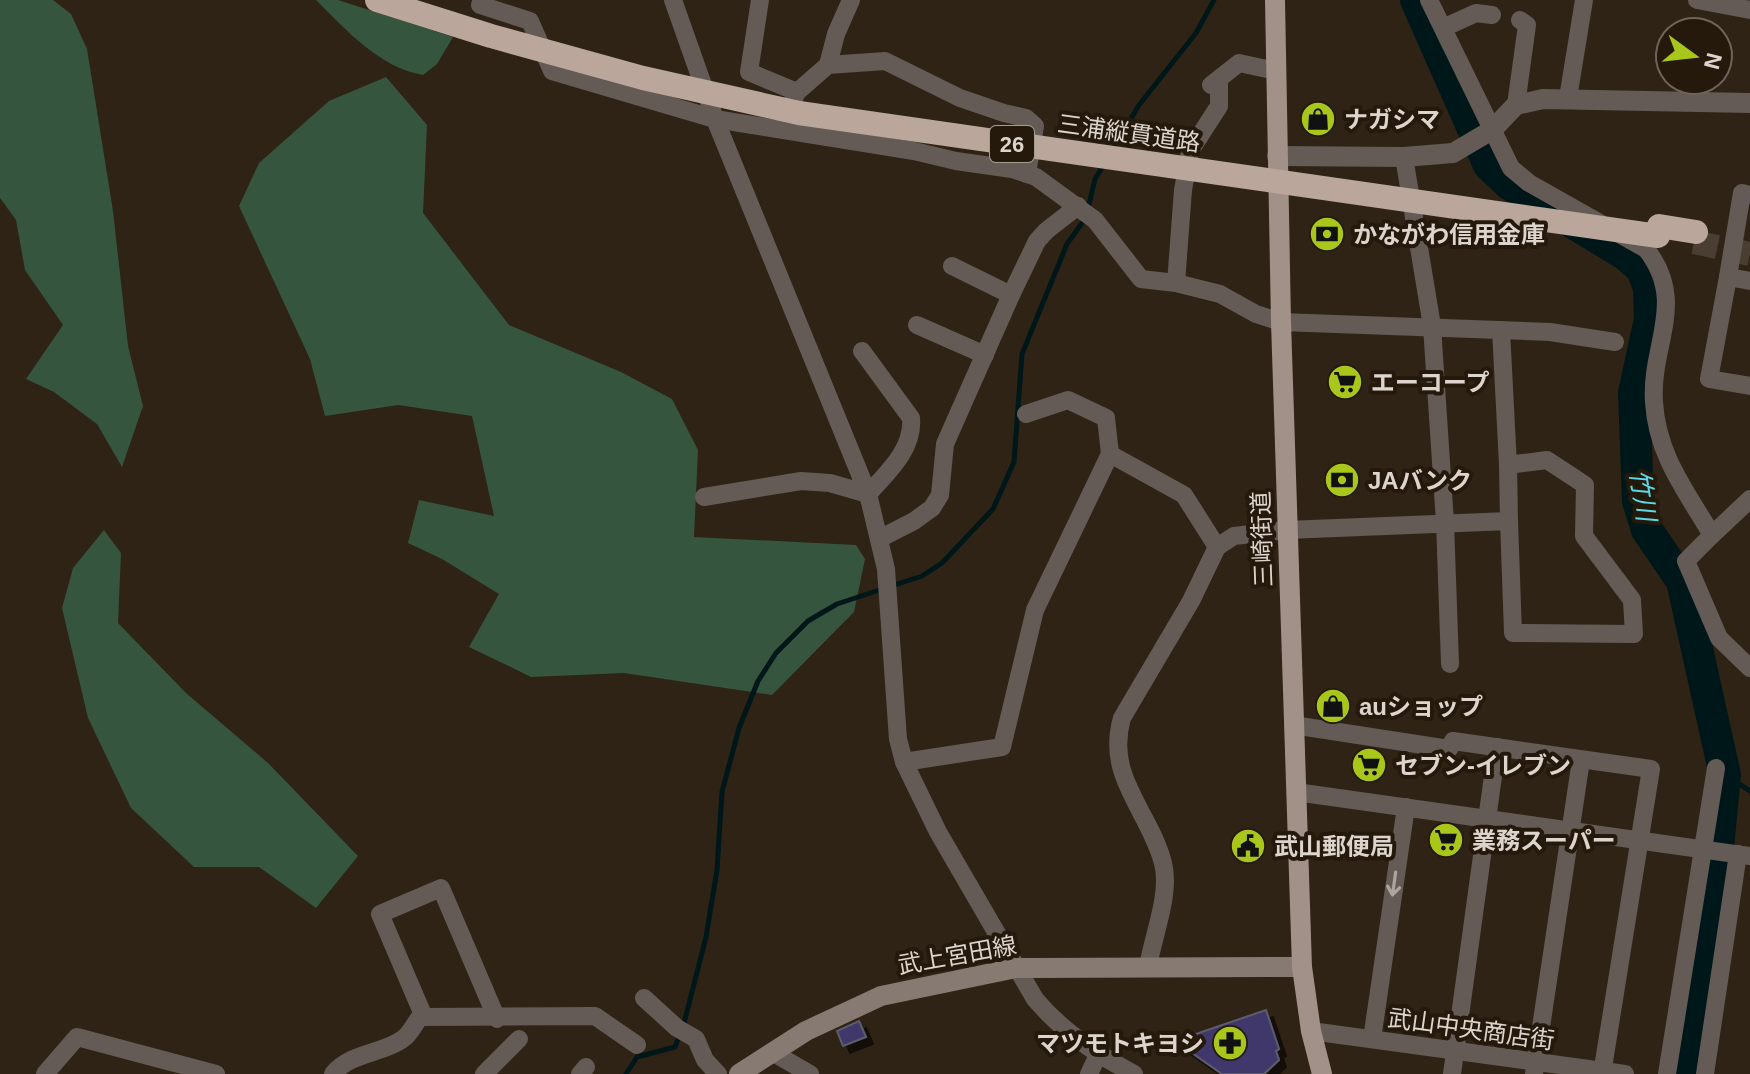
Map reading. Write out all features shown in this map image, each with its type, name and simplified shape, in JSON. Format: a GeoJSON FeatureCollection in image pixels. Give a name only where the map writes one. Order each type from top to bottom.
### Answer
{"type":"FeatureCollection","features":[{"type":"Feature","properties":{"kind":"highway","name":"三浦縦貫道路"},"geometry":{"type":"LineString","coordinates":[[377,0],[491,36],[643,78],[799,113],[1658,231]]}},
{"type":"Feature","properties":{"kind":"highway","name":"三浦縦貫道路"},"geometry":{"type":"LineString","coordinates":[[414,0],[647,69],[801,102],[1695,237]]}},
{"type":"Feature","properties":{"kind":"main road","name":"三崎街道"},"geometry":{"type":"LineString","coordinates":[[1275,0],[1281,322],[1302,967],[1311,1031],[1322,1074]]}},
{"type":"Feature","properties":{"kind":"main road","name":"武上宮田線"},"geometry":{"type":"LineString","coordinates":[[739,1074],[806,1031],[881,996],[1016,968],[1302,967]]}},
{"type":"Feature","properties":{"kind":"street"},"geometry":{"type":"LineString","coordinates":[[483,0],[480,5],[530,21],[552,71],[715,119],[914,151],[1036,177],[1095,220],[1141,279],[1176,283],[1220,294],[1256,314],[1281,322],[1550,332],[1615,342]]}},
{"type":"Feature","properties":{"kind":"street"},"geometry":{"type":"LineString","coordinates":[[673,0],[715,119],[868,494],[886,569],[898,739],[904,762],[938,832],[1035,999],[1055,1022],[1098,1055],[1134,1074]]}},
{"type":"Feature","properties":{"kind":"street"},"geometry":{"type":"LineString","coordinates":[[760,0],[749,72],[797,92]]}},
{"type":"Feature","properties":{"kind":"street"},"geometry":{"type":"LineString","coordinates":[[781,128],[797,92],[828,65],[836,34],[851,0]]}},
{"type":"Feature","properties":{"kind":"street"},"geometry":{"type":"LineString","coordinates":[[1429,0],[1511,168],[1529,183],[1646,249],[1659,265],[1667,304],[1666,327],[1654,375],[1654,403],[1661,448],[1712,535]]}},
{"type":"Feature","properties":{"kind":"street"},"geometry":{"type":"LineString","coordinates":[[1568,98],[1584,0]]}},
{"type":"Feature","properties":{"kind":"street"},"geometry":{"type":"LineString","coordinates":[[1697,0],[1750,10]]}},
{"type":"Feature","properties":{"kind":"street"},"geometry":{"type":"LineString","coordinates":[[1443,28],[1476,13],[1492,15]]}},
{"type":"Feature","properties":{"kind":"street"},"geometry":{"type":"LineString","coordinates":[[1516,105],[1527,25],[1520,20]]}},
{"type":"Feature","properties":{"kind":"street"},"geometry":{"type":"LineString","coordinates":[[828,65],[885,61],[960,98],[1026,118],[1035,126],[1027,174]]}},
{"type":"Feature","properties":{"kind":"street"},"geometry":{"type":"LineString","coordinates":[[1176,283],[1183,190],[1190,151],[1219,106],[1214,83],[1239,63],[1276,71]]}},
{"type":"Feature","properties":{"kind":"street"},"geometry":{"type":"LineString","coordinates":[[1277,156],[1404,157],[1453,153],[1492,130],[1516,105],[1543,99],[1750,103]]}},
{"type":"Feature","properties":{"kind":"street"},"geometry":{"type":"LineString","coordinates":[[1404,157],[1432,326],[1445,522],[1450,664]]}},
{"type":"Feature","properties":{"kind":"street"},"geometry":{"type":"LineString","coordinates":[[1750,195],[1742,193],[1709,379],[1750,386]]}},
{"type":"Feature","properties":{"kind":"street"},"geometry":{"type":"LineString","coordinates":[[879,539],[932,508],[940,495],[945,444],[1011,295],[1037,241],[1078,206]]}},
{"type":"Feature","properties":{"kind":"street"},"geometry":{"type":"LineString","coordinates":[[952,266],[1011,295]]}},
{"type":"Feature","properties":{"kind":"street"},"geometry":{"type":"LineString","coordinates":[[1728,277],[1750,281]]}},
{"type":"Feature","properties":{"kind":"street"},"geometry":{"type":"LineString","coordinates":[[917,325],[985,355]]}},
{"type":"Feature","properties":{"kind":"street"},"geometry":{"type":"LineString","coordinates":[[1501,330],[1513,633],[1634,634],[1632,600],[1584,536],[1585,485],[1547,460],[1508,465]]}},
{"type":"Feature","properties":{"kind":"street"},"geometry":{"type":"LineString","coordinates":[[862,351],[911,418],[912,431],[906,447],[868,494]]}},
{"type":"Feature","properties":{"kind":"street"},"geometry":{"type":"LineString","coordinates":[[904,762],[1002,747],[1035,610],[1110,454],[1106,418],[1068,400],[1026,414]]}},
{"type":"Feature","properties":{"kind":"street"},"geometry":{"type":"LineString","coordinates":[[1110,454],[1184,495],[1217,547]]}},
{"type":"Feature","properties":{"kind":"street"},"geometry":{"type":"LineString","coordinates":[[704,497],[801,481],[830,483],[868,494]]}},
{"type":"Feature","properties":{"kind":"street"},"geometry":{"type":"LineString","coordinates":[[1750,499],[1686,561],[1719,638],[1750,668]]}},
{"type":"Feature","properties":{"kind":"street"},"geometry":{"type":"LineString","coordinates":[[1148,967],[1167,888],[1163,862],[1121,770],[1118,735],[1122,718],[1191,601],[1217,547],[1234,536],[1287,530],[1509,521]]}},
{"type":"Feature","properties":{"kind":"street"},"geometry":{"type":"LineString","coordinates":[[1293,725],[1449,749],[1453,741],[1651,769],[1603,1072]]}},
{"type":"Feature","properties":{"kind":"street"},"geometry":{"type":"LineString","coordinates":[[1452,1074],[1497,747]]}},
{"type":"Feature","properties":{"kind":"street"},"geometry":{"type":"LineString","coordinates":[[1535,1068],[1581,760]]}},
{"type":"Feature","properties":{"kind":"street"},"geometry":{"type":"LineString","coordinates":[[1667,1074],[1716,768]]}},
{"type":"Feature","properties":{"kind":"street"},"geometry":{"type":"LineString","coordinates":[[1296,792],[1744,855],[1705,1074]]}},
{"type":"Feature","properties":{"kind":"street"},"geometry":{"type":"LineString","coordinates":[[1372,1039],[1406,807]]}},
{"type":"Feature","properties":{"kind":"street"},"geometry":{"type":"LineString","coordinates":[[424,1017],[380,914],[441,888],[497,1019]]}},
{"type":"Feature","properties":{"kind":"street"},"geometry":{"type":"LineString","coordinates":[[644,998],[677,1028],[696,1039],[705,1060],[718,1074]]}},
{"type":"Feature","properties":{"kind":"street"},"geometry":{"type":"LineString","coordinates":[[333,1074],[356,1057],[404,1038],[420,1017],[497,1019],[595,1016],[637,1045]]}},
{"type":"Feature","properties":{"kind":"street","name":"武山中央商店街"},"geometry":{"type":"LineString","coordinates":[[1311,1031],[1455,1051],[1535,1068],[1625,1074]]}},
{"type":"Feature","properties":{"kind":"street"},"geometry":{"type":"LineString","coordinates":[[45,1074],[77,1037],[216,1074]]}},
{"type":"Feature","properties":{"kind":"street"},"geometry":{"type":"LineString","coordinates":[[494,1071],[519,1039]]}},
{"type":"Feature","properties":{"kind":"street"},"geometry":{"type":"LineString","coordinates":[[772,1052],[810,1074]]}},
{"type":"Feature","properties":{"kind":"street"},"geometry":{"type":"LineString","coordinates":[[1089,1074],[1098,1055]]}},
{"type":"Feature","properties":{"kind":"green space"},"geometry":{"type":"Polygon","coordinates":[[[0,0],[53,0],[71,14],[87,49],[113,211],[128,346],[143,406],[122,467],[97,424],[54,392],[26,379],[63,325],[25,270],[16,220],[0,198],[0,0]]]}},
{"type":"Feature","properties":{"kind":"green space"},"geometry":{"type":"Polygon","coordinates":[[[316,0],[338,0],[453,37],[437,64],[423,75],[407,71],[364,46],[316,0]]]}},
{"type":"Feature","properties":{"kind":"green space"},"geometry":{"type":"Polygon","coordinates":[[[386,77],[427,125],[423,213],[509,325],[621,372],[672,399],[698,450],[694,537],[856,545],[865,559],[854,612],[772,695],[624,673],[531,677],[469,647],[499,594],[442,559],[408,543],[419,500],[494,516],[472,416],[398,405],[325,416],[310,359],[239,206],[259,163],[329,101],[386,77]]]}},
{"type":"Feature","properties":{"kind":"green space"},"geometry":{"type":"Polygon","coordinates":[[[104,530],[121,553],[118,623],[186,693],[268,763],[358,856],[316,908],[259,867],[194,867],[131,808],[88,718],[62,608],[73,568],[104,530]]]}},
{"type":"Feature","properties":{"kind":"building","name":"マツモトキヨシ"},"geometry":{"type":"Polygon","coordinates":[[[1266,1010],[1279,1049],[1276,1051],[1279,1060],[1264,1074],[1222,1074],[1185,1048],[1181,1039],[1266,1010]]]}},
{"type":"Feature","properties":{"kind":"building"},"geometry":{"type":"Polygon","coordinates":[[[859,1021],[866,1037],[843,1046],[837,1031],[859,1021]]]}},
{"type":"Feature","properties":{"kind":"waterway"},"geometry":{"type":"LineString","coordinates":[[1112,151],[1139,105],[1196,33],[1214,0]]}},
{"type":"Feature","properties":{"kind":"waterway","name":"竹川"},"geometry":{"type":"LineString","coordinates":[[1416,0],[1489,165],[1509,184],[1626,255],[1642,269],[1649,288],[1650,319],[1634,393],[1638,501],[1647,530],[1682,581],[1725,775],[1716,868],[1688,1074]]}},
{"type":"Feature","properties":{"kind":"waterway"},"geometry":{"type":"LineString","coordinates":[[1088,209],[1095,179],[1105,163]]}},
{"type":"Feature","properties":{"kind":"waterway"},"geometry":{"type":"LineString","coordinates":[[683,1027],[706,937],[717,870],[722,792],[739,728],[758,681],[776,653],[808,621],[837,604],[922,576],[942,563],[993,509],[1014,462],[1022,354],[1067,244],[1085,219]]}},
{"type":"Feature","properties":{"kind":"waterway"},"geometry":{"type":"LineString","coordinates":[[1725,775],[1750,791]]}},
{"type":"Feature","properties":{"kind":"waterway"},"geometry":{"type":"LineString","coordinates":[[626,1074],[637,1057],[675,1047],[679,1036]]}},
{"type":"Feature","properties":{"kind":"tunnel"},"geometry":{"type":"LineString","coordinates":[[1694,242],[1750,254]]}},
{"type":"Feature","properties":{"kind":"place","name":"ナガシマ"},"geometry":{"type":"Point","coordinates":[1318,119]}},
{"type":"Feature","properties":{"kind":"place","name":"かながわ信用金庫"},"geometry":{"type":"Point","coordinates":[1327,234]}},
{"type":"Feature","properties":{"kind":"place","name":"エーコープ"},"geometry":{"type":"Point","coordinates":[1345,382]}},
{"type":"Feature","properties":{"kind":"place","name":"JAバンク"},"geometry":{"type":"Point","coordinates":[1342,480]}},
{"type":"Feature","properties":{"kind":"place","name":"auショップ"},"geometry":{"type":"Point","coordinates":[1333,706]}},
{"type":"Feature","properties":{"kind":"place","name":"セブン-イレブン"},"geometry":{"type":"Point","coordinates":[1369,765]}},
{"type":"Feature","properties":{"kind":"place","name":"業務スーパー"},"geometry":{"type":"Point","coordinates":[1446,840]}},
{"type":"Feature","properties":{"kind":"place","name":"武山郵便局"},"geometry":{"type":"Point","coordinates":[1248,846]}},
{"type":"Feature","properties":{"kind":"place","name":"マツモトキヨシ"},"geometry":{"type":"Point","coordinates":[1230,1043]}}]}
